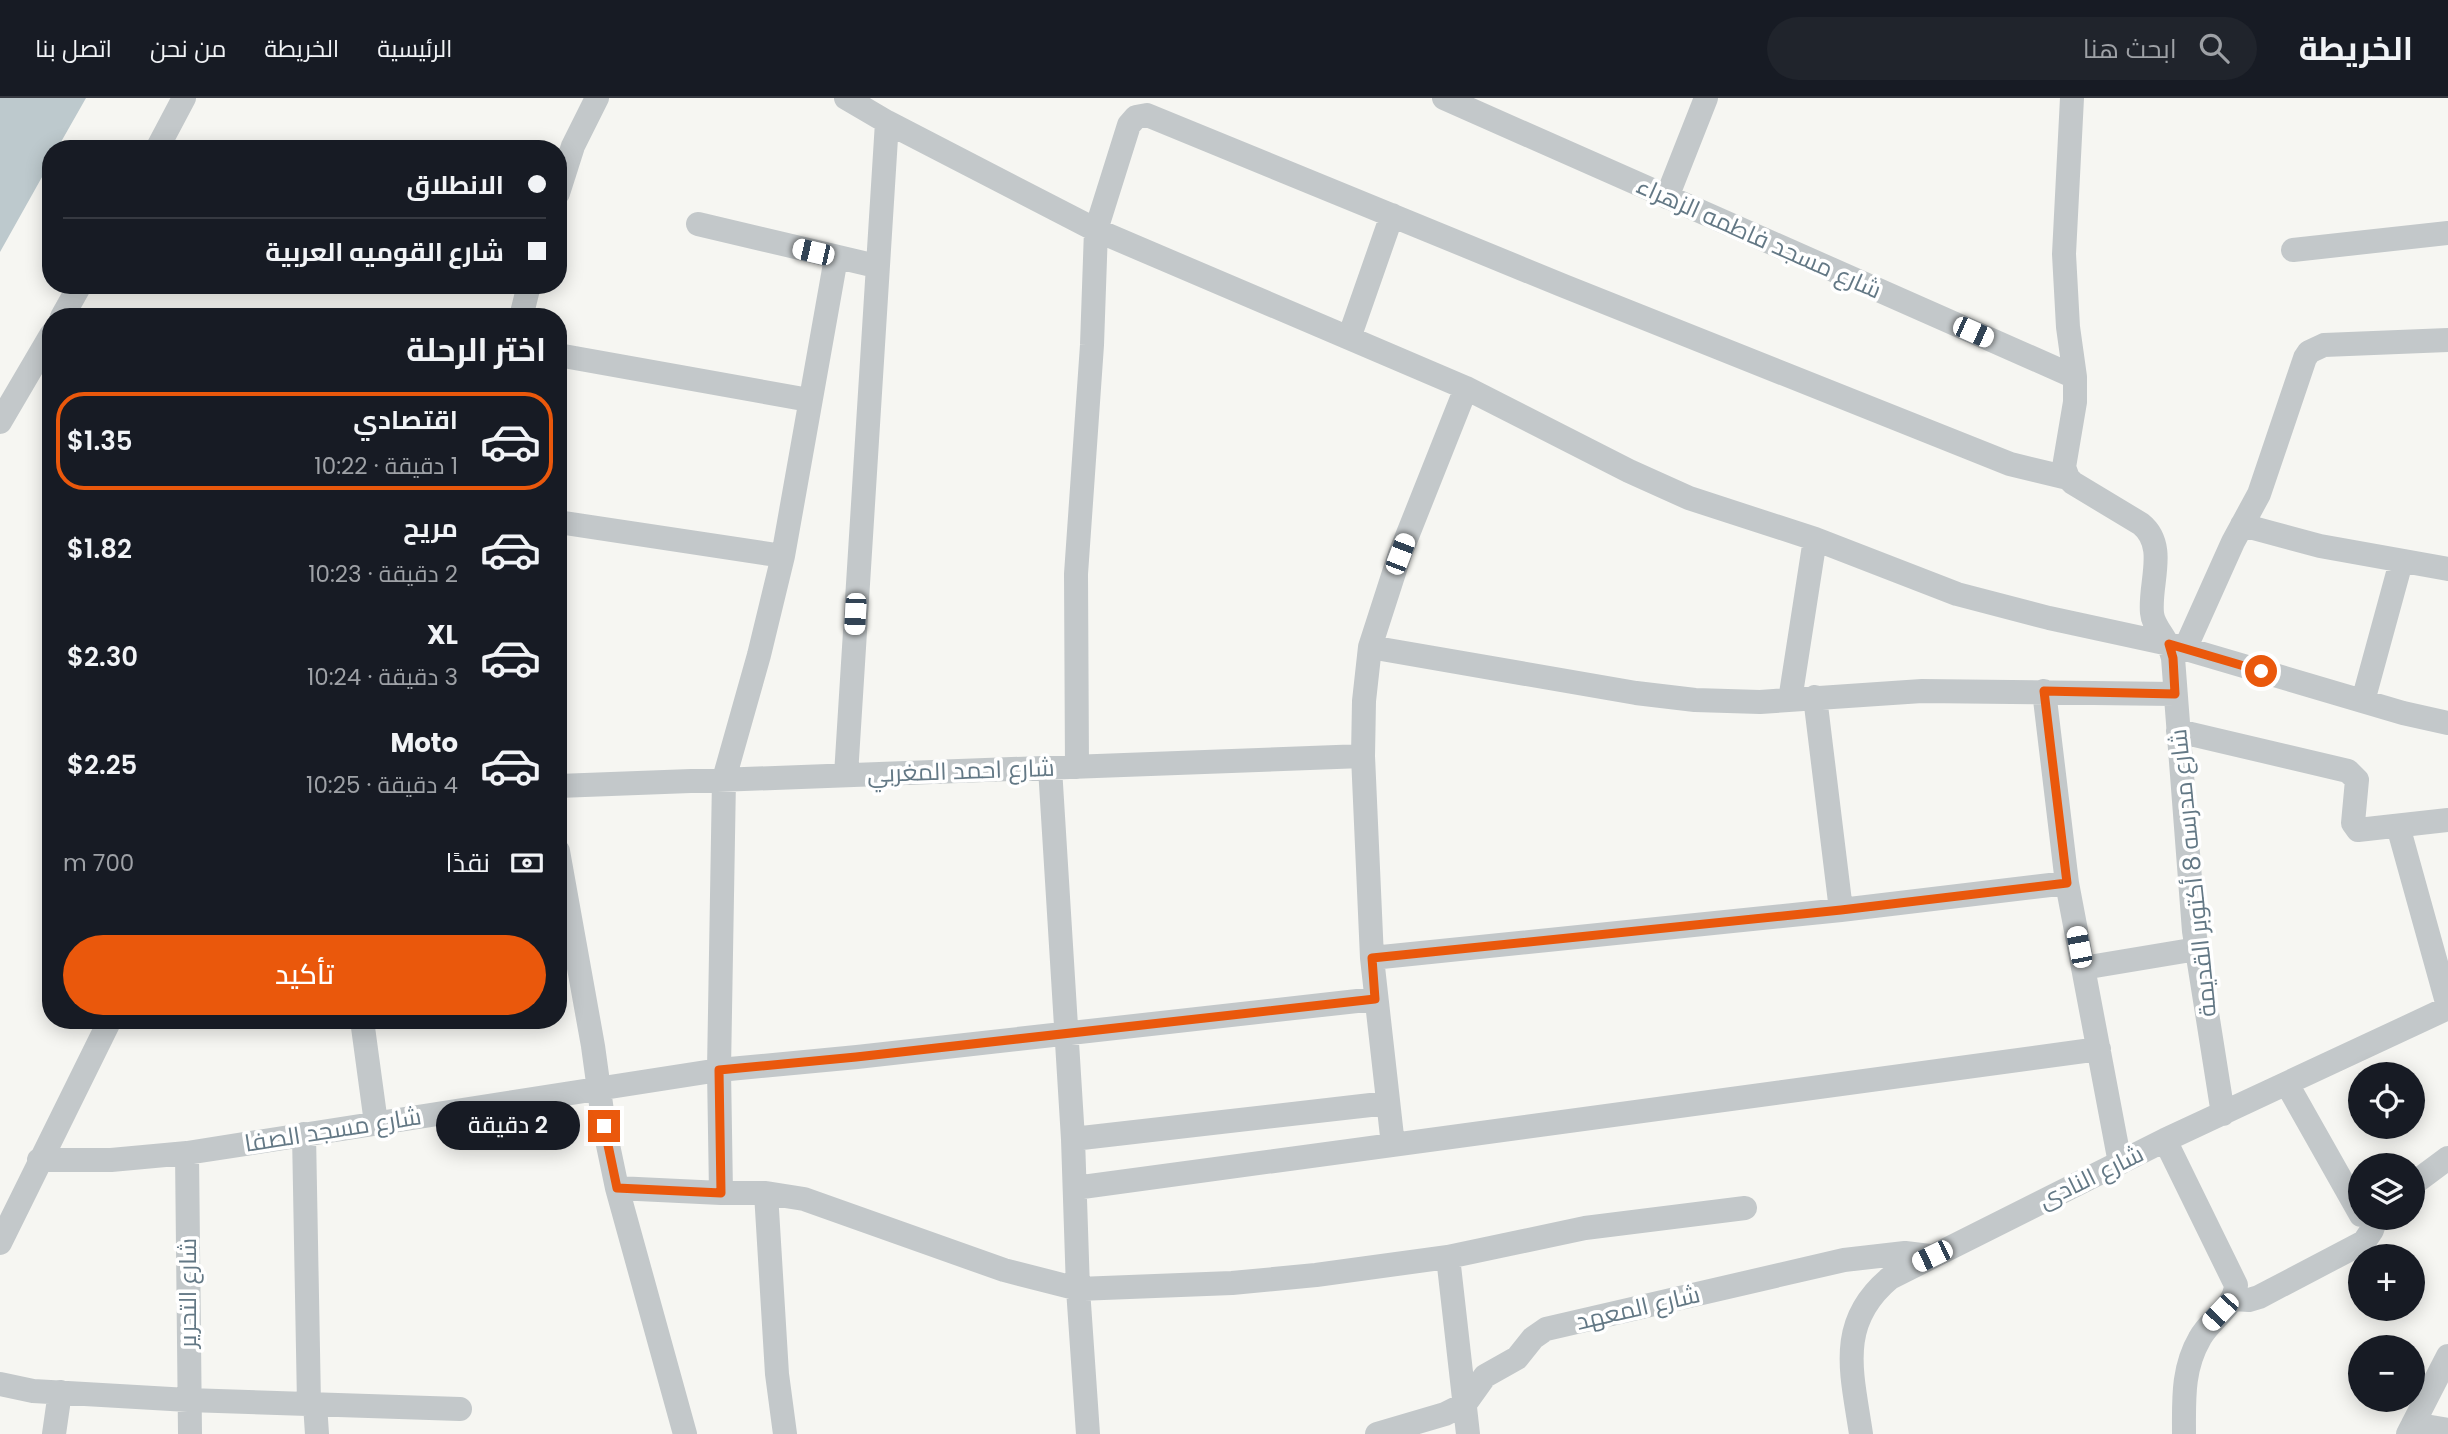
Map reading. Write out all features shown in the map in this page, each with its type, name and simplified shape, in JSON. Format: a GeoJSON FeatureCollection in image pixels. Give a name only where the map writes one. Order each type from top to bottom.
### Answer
{"type":"FeatureCollection","features":[{"type":"Feature","properties":{"kind":"street"},"geometry":{"type":"LineString","coordinates":[[162,140],[184,98]]}},
{"type":"Feature","properties":{"kind":"street"},"geometry":{"type":"LineString","coordinates":[[567,164],[573,146],[597,98]]}},
{"type":"Feature","properties":{"kind":"street"},"geometry":{"type":"LineString","coordinates":[[846,98],[1096,230],[1466,388],[1629,471],[1689,498],[1815,539],[1968,597],[2177,647],[2448,723]]}},
{"type":"Feature","properties":{"kind":"street","name":"شارع مسجد فاطمه الزهراء"},"geometry":{"type":"LineString","coordinates":[[1444,98],[1492,108],[1667,197],[2075,377]]}},
{"type":"Feature","properties":{"kind":"street"},"geometry":{"type":"LineString","coordinates":[[1667,197],[1706,98]]}},
{"type":"Feature","properties":{"kind":"street"},"geometry":{"type":"LineString","coordinates":[[1077,766],[1076,574],[1092,345],[1096,230],[1129,125],[1136,117],[1147,115],[2010,464],[2068,478],[2065,461],[2072,429],[2075,377],[2068,327],[2064,254],[2072,98]]}},
{"type":"Feature","properties":{"kind":"street"},"geometry":{"type":"LineString","coordinates":[[846,775],[887,122]]}},
{"type":"Feature","properties":{"kind":"street"},"geometry":{"type":"LineString","coordinates":[[1349,338],[1392,215]]}},
{"type":"Feature","properties":{"kind":"street"},"geometry":{"type":"LineString","coordinates":[[698,224],[877,266]]}},
{"type":"Feature","properties":{"kind":"street"},"geometry":{"type":"LineString","coordinates":[[2293,250],[2448,233]]}},
{"type":"Feature","properties":{"kind":"street"},"geometry":{"type":"LineString","coordinates":[[721,1193],[719,1070],[724,779],[783,556],[836,258]]}},
{"type":"Feature","properties":{"kind":"street"},"geometry":{"type":"LineString","coordinates":[[2177,647],[2264,480],[2309,352],[2324,345],[2448,340]]}},
{"type":"Feature","properties":{"kind":"street"},"geometry":{"type":"LineString","coordinates":[[0,422],[42,350]]}},
{"type":"Feature","properties":{"kind":"street"},"geometry":{"type":"LineString","coordinates":[[567,357],[809,400]]}},
{"type":"Feature","properties":{"kind":"street"},"geometry":{"type":"LineString","coordinates":[[1393,1144],[1372,958],[1363,757],[1364,701],[1370,647],[1400,554],[1466,388]]}},
{"type":"Feature","properties":{"kind":"street","name":"شارع مدرسه 8 أكتوبر القديمة"},"geometry":{"type":"LineString","coordinates":[[2068,478],[2141,523],[2152,536],[2156,552],[2151,614],[2156,626],[2177,647],[2173,658],[2175,694],[2197,949],[2222,1114]]}},
{"type":"Feature","properties":{"kind":"street"},"geometry":{"type":"LineString","coordinates":[[567,523],[783,556]]}},
{"type":"Feature","properties":{"kind":"street"},"geometry":{"type":"LineString","coordinates":[[2242,525],[2320,546],[2448,569]]}},
{"type":"Feature","properties":{"kind":"street"},"geometry":{"type":"LineString","coordinates":[[1790,700],[1815,539]]}},
{"type":"Feature","properties":{"kind":"street"},"geometry":{"type":"LineString","coordinates":[[2363,701],[2401,562]]}},
{"type":"Feature","properties":{"kind":"street"},"geometry":{"type":"LineString","coordinates":[[1370,647],[1665,698],[1725,702],[1922,691],[2175,694]]}},
{"type":"Feature","properties":{"kind":"street"},"geometry":{"type":"LineString","coordinates":[[2044,691],[2067,883],[2120,1163]]}},
{"type":"Feature","properties":{"kind":"street"},"geometry":{"type":"LineString","coordinates":[[1815,697],[1841,910]]}},
{"type":"Feature","properties":{"kind":"street"},"geometry":{"type":"LineString","coordinates":[[2178,731],[2348,771],[2357,779],[2353,822],[2355,827],[2362,831],[2448,820]]}},
{"type":"Feature","properties":{"kind":"street","name":"شارع احمد المغربي"},"geometry":{"type":"LineString","coordinates":[[567,786],[1363,757]]}},
{"type":"Feature","properties":{"kind":"street"},"geometry":{"type":"LineString","coordinates":[[1050,768],[1088,1434]]}},
{"type":"Feature","properties":{"kind":"street"},"geometry":{"type":"LineString","coordinates":[[2398,826],[2448,1007]]}},
{"type":"Feature","properties":{"kind":"street"},"geometry":{"type":"LineString","coordinates":[[1372,958],[1841,910],[2067,883]]}},
{"type":"Feature","properties":{"kind":"street"},"geometry":{"type":"LineString","coordinates":[[567,903],[617,1188],[685,1434]]}},
{"type":"Feature","properties":{"kind":"street"},"geometry":{"type":"LineString","coordinates":[[2083,968],[2197,949]]}},
{"type":"Feature","properties":{"kind":"street","name":"شارع مسجد الصفا"},"geometry":{"type":"LineString","coordinates":[[40,1160],[111,1160],[187,1153],[719,1070],[1375,999]]}},
{"type":"Feature","properties":{"kind":"street","name":"شارع النادى"},"geometry":{"type":"LineString","coordinates":[[1861,1434],[1851,1343],[1859,1316],[1878,1289],[1890,1278],[2165,1140],[2448,1007]]}},
{"type":"Feature","properties":{"kind":"street"},"geometry":{"type":"LineString","coordinates":[[0,1243],[106,1029]]}},
{"type":"Feature","properties":{"kind":"street"},"geometry":{"type":"LineString","coordinates":[[363,1029],[376,1123]]}},
{"type":"Feature","properties":{"kind":"street"},"geometry":{"type":"LineString","coordinates":[[1075,1188],[2099,1049]]}},
{"type":"Feature","properties":{"kind":"street"},"geometry":{"type":"LineString","coordinates":[[2287,1084],[2348,1188]]}},
{"type":"Feature","properties":{"kind":"street"},"geometry":{"type":"LineString","coordinates":[[1073,1139],[1388,1103]]}},
{"type":"Feature","properties":{"kind":"street"},"geometry":{"type":"LineString","coordinates":[[304,1134],[312,1404],[317,1434]]}},
{"type":"Feature","properties":{"kind":"street"},"geometry":{"type":"LineString","coordinates":[[2165,1140],[2235,1278],[2236,1292],[2233,1299],[2210,1323],[2190,1359],[2184,1382],[2185,1434]]}},
{"type":"Feature","properties":{"kind":"street","name":"شارع التحرير"},"geometry":{"type":"LineString","coordinates":[[187,1153],[190,1434]]}},
{"type":"Feature","properties":{"kind":"street"},"geometry":{"type":"LineString","coordinates":[[2425,1175],[2448,1158]]}},
{"type":"Feature","properties":{"kind":"street"},"geometry":{"type":"LineString","coordinates":[[617,1188],[766,1193],[804,1199],[1004,1270],[1078,1289],[1231,1283],[1316,1275],[1448,1257],[1585,1228],[1745,1208]]}},
{"type":"Feature","properties":{"kind":"street"},"geometry":{"type":"LineString","coordinates":[[766,1193],[777,1374],[785,1434]]}},
{"type":"Feature","properties":{"kind":"street"},"geometry":{"type":"LineString","coordinates":[[2233,1299],[2249,1300],[2259,1297],[2364,1242],[2366,1230]]}},
{"type":"Feature","properties":{"kind":"street","name":"شارع المعهد"},"geometry":{"type":"LineString","coordinates":[[1465,1404],[1485,1376],[1517,1358],[1533,1338],[1546,1329],[1844,1260],[1905,1253],[1932,1256]]}},
{"type":"Feature","properties":{"kind":"street"},"geometry":{"type":"LineString","coordinates":[[1448,1257],[1468,1434]]}},
{"type":"Feature","properties":{"kind":"street"},"geometry":{"type":"LineString","coordinates":[[2448,1356],[2411,1429],[2448,1430]]}},
{"type":"Feature","properties":{"kind":"street"},"geometry":{"type":"LineString","coordinates":[[0,1384],[33,1391],[188,1400],[460,1409]]}},
{"type":"Feature","properties":{"kind":"street"},"geometry":{"type":"LineString","coordinates":[[54,1434],[60,1392]]}},
{"type":"Feature","properties":{"kind":"street"},"geometry":{"type":"LineString","coordinates":[[1377,1434],[1445,1414],[1465,1404]]}},
{"type":"Feature","properties":{"kind":"shaded area"},"geometry":{"type":"Polygon","coordinates":[[[0,98],[86,98],[62,140],[42,140],[42,177],[0,252],[0,98]]]}},
{"type":"Feature","properties":{"kind":"route"},"geometry":{"type":"LineString","coordinates":[[604,1126],[617,1188],[721,1193],[719,1070],[1375,999],[1372,958],[1841,910],[2067,883],[2044,691],[2175,694],[2173,658],[2169,644],[2261,671]]}}]}
